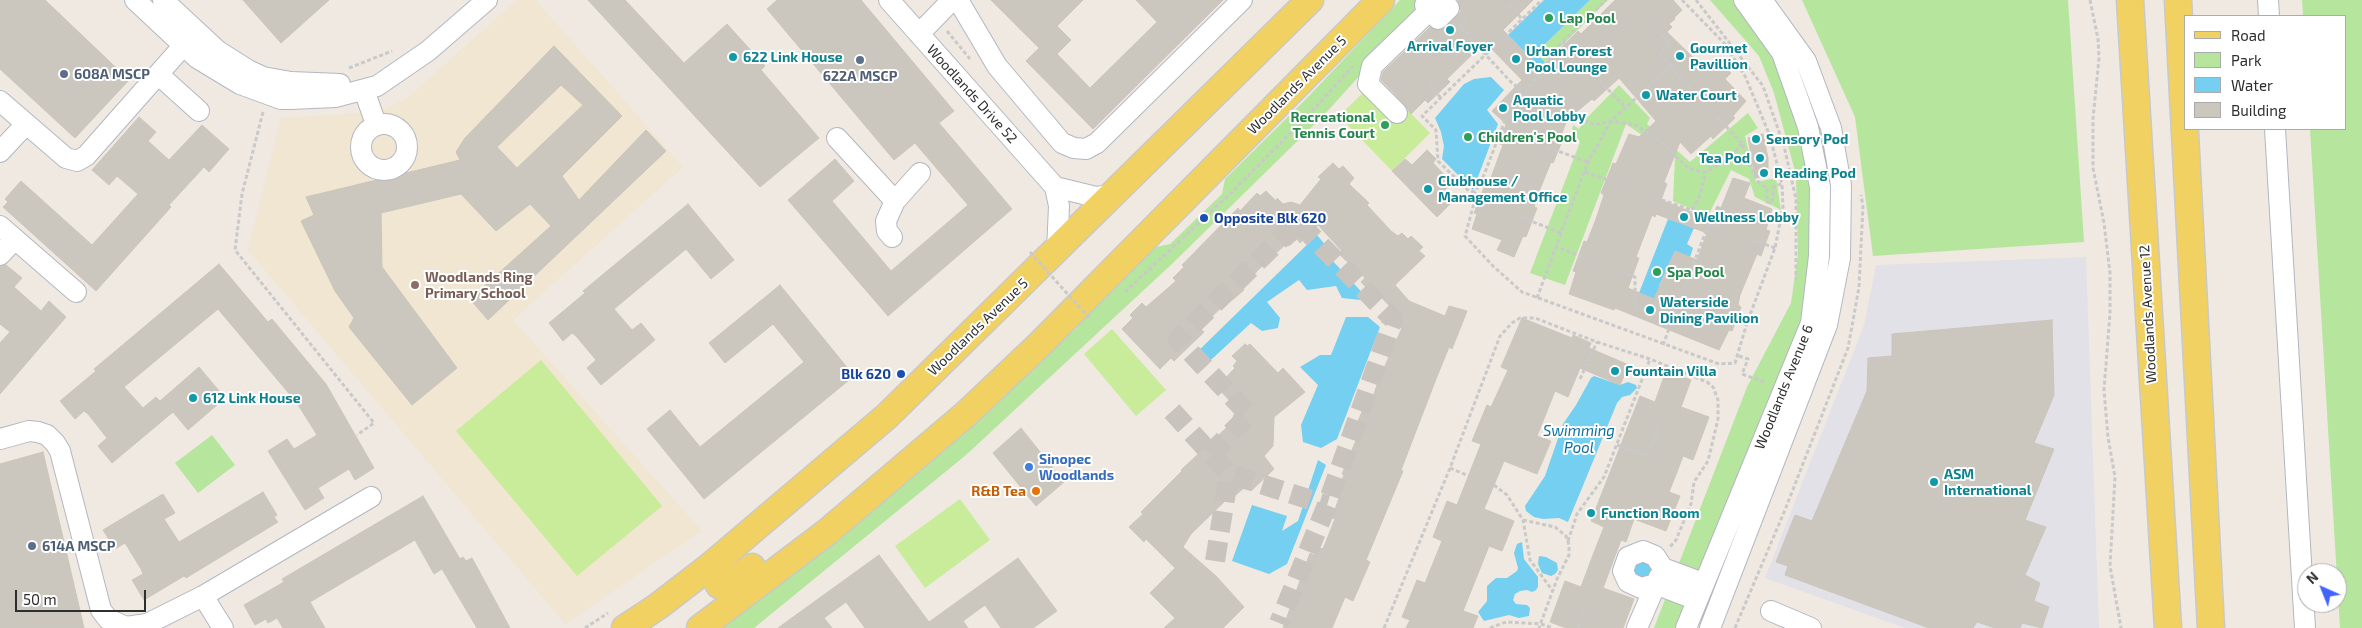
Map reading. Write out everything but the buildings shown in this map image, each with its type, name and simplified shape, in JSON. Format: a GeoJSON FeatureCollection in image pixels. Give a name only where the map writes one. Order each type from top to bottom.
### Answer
{"type":"FeatureCollection","features":[{"type":"Feature","properties":{"kind":"main road","name":"Woodlands Avenue 5"},"geometry":{"type":"LineString","coordinates":[[618,620],[657,607],[709,567],[887,416],[1044,253],[1114,194],[1310,0]]}},
{"type":"Feature","properties":{"kind":"main road","name":"Woodlands Avenue 5"},"geometry":{"type":"LineString","coordinates":[[700,628],[828,532],[966,414],[1040,344],[1381,0]]}},
{"type":"Feature","properties":{"kind":"main road","name":"Woodlands Avenue 12"},"geometry":{"type":"LineString","coordinates":[[2130,0],[2168,628]]}},
{"type":"Feature","properties":{"kind":"main road"},"geometry":{"type":"LineString","coordinates":[[2178,0],[2184,114]]}},
{"type":"Feature","properties":{"kind":"main road"},"geometry":{"type":"LineString","coordinates":[[2185,130],[2211,628]]}},
{"type":"Feature","properties":{"kind":"main road"},"geometry":{"type":"LineString","coordinates":[[709,567],[719,585],[728,586],[797,535],[807,532],[828,532]]}},
{"type":"Feature","properties":{"kind":"street"},"geometry":{"type":"LineString","coordinates":[[134,0],[189,39],[218,51],[263,77],[291,82],[338,84],[375,73],[403,57],[441,29],[471,0]]}},
{"type":"Feature","properties":{"kind":"street"},"geometry":{"type":"LineString","coordinates":[[163,0],[189,39],[197,58],[240,84],[281,99],[335,97],[377,86],[428,51],[487,0]]}},
{"type":"Feature","properties":{"kind":"street","name":"Woodlands Drive 52"},"geometry":{"type":"LineString","coordinates":[[889,0],[1055,187]]}},
{"type":"Feature","properties":{"kind":"street"},"geometry":{"type":"LineString","coordinates":[[919,34],[952,0]]}},
{"type":"Feature","properties":{"kind":"street"},"geometry":{"type":"LineString","coordinates":[[958,0],[997,66],[1062,144],[1086,149],[1097,143],[1242,0]]}},
{"type":"Feature","properties":{"kind":"street","name":"Woodlands Avenue 6"},"geometry":{"type":"LineString","coordinates":[[1686,628],[1811,322],[1819,256],[1820,187],[1808,127],[1782,53],[1744,0]]}},
{"type":"Feature","properties":{"kind":"street","name":"Woodlands Avenue 6"},"geometry":{"type":"LineString","coordinates":[[1710,628],[1827,325],[1840,258],[1841,185],[1831,128],[1806,61],[1762,0]]}},
{"type":"Feature","properties":{"kind":"street"},"geometry":{"type":"LineString","coordinates":[[2268,0],[2269,15]]}},
{"type":"Feature","properties":{"kind":"street"},"geometry":{"type":"LineString","coordinates":[[1397,113],[1368,84],[1372,66],[1431,3]]}},
{"type":"Feature","properties":{"kind":"street"},"geometry":{"type":"LineString","coordinates":[[0,101],[66,158],[77,161],[86,156],[189,39]]}},
{"type":"Feature","properties":{"kind":"street"},"geometry":{"type":"LineString","coordinates":[[159,75],[199,111]]}},
{"type":"Feature","properties":{"kind":"street"},"geometry":{"type":"LineString","coordinates":[[364,90],[376,124]]}},
{"type":"Feature","properties":{"kind":"street"},"geometry":{"type":"LineString","coordinates":[[0,152],[26,124]]}},
{"type":"Feature","properties":{"kind":"street"},"geometry":{"type":"LineString","coordinates":[[2275,130],[2305,628]]}},
{"type":"Feature","properties":{"kind":"street"},"geometry":{"type":"LineString","coordinates":[[837,138],[895,201]]}},
{"type":"Feature","properties":{"kind":"street"},"geometry":{"type":"LineString","coordinates":[[892,237],[885,225],[895,201],[920,173]]}},
{"type":"Feature","properties":{"kind":"street"},"geometry":{"type":"LineString","coordinates":[[1044,253],[1059,206],[1055,187],[1096,197],[1114,194]]}},
{"type":"Feature","properties":{"kind":"street"},"geometry":{"type":"LineString","coordinates":[[0,255],[7,232],[76,292]]}},
{"type":"Feature","properties":{"kind":"street"},"geometry":{"type":"LineString","coordinates":[[0,439],[29,431],[38,432],[48,435],[60,450],[98,602],[108,619],[120,625],[136,626],[147,624],[203,596],[371,497]]}},
{"type":"Feature","properties":{"kind":"street"},"geometry":{"type":"LineString","coordinates":[[1638,628],[1656,569],[1700,592]]}},
{"type":"Feature","properties":{"kind":"street"},"geometry":{"type":"LineString","coordinates":[[203,596],[223,628]]}},
{"type":"Feature","properties":{"kind":"street"},"geometry":{"type":"LineString","coordinates":[[1771,611],[1811,628]]}},
{"type":"Feature","properties":{"kind":"path"},"geometry":{"type":"LineString","coordinates":[[1475,192],[1470,191],[1438,161],[1436,130],[1422,116],[1542,0]]}},
{"type":"Feature","properties":{"kind":"path"},"geometry":{"type":"LineString","coordinates":[[1606,0],[1549,55],[1550,61],[1524,92],[1505,120],[1475,192],[1475,200],[1465,236],[1493,266],[1522,292],[1719,364],[1735,363],[1739,356],[1747,323],[1775,248],[1783,207],[1782,184],[1770,136],[1745,76],[1725,44],[1682,0]]}},
{"type":"Feature","properties":{"kind":"path"},"geometry":{"type":"LineString","coordinates":[[1696,0],[1763,86],[1784,146],[1796,199],[1796,285]]}},
{"type":"Feature","properties":{"kind":"path"},"geometry":{"type":"LineString","coordinates":[[2090,0],[2098,39],[2099,58],[2093,119],[2093,168],[2104,223],[2110,273],[2110,313],[2104,390],[2108,437],[2115,477],[2110,566],[2121,628]]}},
{"type":"Feature","properties":{"kind":"path"},"geometry":{"type":"LineString","coordinates":[[1510,5],[1522,19]]}},
{"type":"Feature","properties":{"kind":"path"},"geometry":{"type":"LineString","coordinates":[[1463,12],[1468,17],[1459,26],[1511,82],[1524,92],[1594,124],[1610,121],[1635,125],[1660,140],[1688,168],[1706,172],[1731,157],[1742,143]]}},
{"type":"Feature","properties":{"kind":"path"},"geometry":{"type":"LineString","coordinates":[[936,18],[976,66]]}},
{"type":"Feature","properties":{"kind":"path"},"geometry":{"type":"LineString","coordinates":[[1654,27],[1670,44],[1660,53],[1694,93]]}},
{"type":"Feature","properties":{"kind":"path"},"geometry":{"type":"LineString","coordinates":[[1563,42],[1574,53]]}},
{"type":"Feature","properties":{"kind":"path"},"geometry":{"type":"LineString","coordinates":[[347,69],[396,49]]}},
{"type":"Feature","properties":{"kind":"path"},"geometry":{"type":"LineString","coordinates":[[1537,298],[1588,162],[1610,121],[1671,66]]}},
{"type":"Feature","properties":{"kind":"path"},"geometry":{"type":"LineString","coordinates":[[1599,80],[1626,108]]}},
{"type":"Feature","properties":{"kind":"path"},"geometry":{"type":"LineString","coordinates":[[1429,85],[1441,98]]}},
{"type":"Feature","properties":{"kind":"path"},"geometry":{"type":"LineString","coordinates":[[264,109],[242,194],[235,250],[374,423],[357,435]]}},
{"type":"Feature","properties":{"kind":"path"},"geometry":{"type":"LineString","coordinates":[[1717,117],[1742,143],[1754,175],[1759,183],[1767,188],[1767,202],[1772,202],[1774,186],[1782,184]]}},
{"type":"Feature","properties":{"kind":"path"},"geometry":{"type":"LineString","coordinates":[[1502,129],[1516,135]]}},
{"type":"Feature","properties":{"kind":"path"},"geometry":{"type":"LineString","coordinates":[[1548,147],[1588,162]]}},
{"type":"Feature","properties":{"kind":"path"},"geometry":{"type":"LineString","coordinates":[[1585,172],[1618,184]]}},
{"type":"Feature","properties":{"kind":"path"},"geometry":{"type":"LineString","coordinates":[[1692,210],[1699,198],[1706,172]]}},
{"type":"Feature","properties":{"kind":"path"},"geometry":{"type":"LineString","coordinates":[[1649,196],[1692,210],[1709,223],[1722,228]]}},
{"type":"Feature","properties":{"kind":"path"},"geometry":{"type":"LineString","coordinates":[[1475,200],[1490,205]]}},
{"type":"Feature","properties":{"kind":"path"},"geometry":{"type":"LineString","coordinates":[[1521,217],[1561,233]]}},
{"type":"Feature","properties":{"kind":"path"},"geometry":{"type":"LineString","coordinates":[[1664,345],[1709,223]]}},
{"type":"Feature","properties":{"kind":"path"},"geometry":{"type":"LineString","coordinates":[[1753,240],[1775,248]]}},
{"type":"Feature","properties":{"kind":"path"},"geometry":{"type":"LineString","coordinates":[[1556,247],[1590,258]]}},
{"type":"Feature","properties":{"kind":"path"},"geometry":{"type":"LineString","coordinates":[[1030,252],[1044,253]]}},
{"type":"Feature","properties":{"kind":"path"},"geometry":{"type":"LineString","coordinates":[[1027,263],[1044,253]]}},
{"type":"Feature","properties":{"kind":"path"},"geometry":{"type":"LineString","coordinates":[[1044,253],[1090,319]]}},
{"type":"Feature","properties":{"kind":"path"},"geometry":{"type":"LineString","coordinates":[[1621,271],[1636,277],[1635,308],[1673,318]]}},
{"type":"Feature","properties":{"kind":"path"},"geometry":{"type":"LineString","coordinates":[[1681,298],[1694,303]]}},
{"type":"Feature","properties":{"kind":"path"},"geometry":{"type":"LineString","coordinates":[[1725,314],[1747,323]]}},
{"type":"Feature","properties":{"kind":"path"},"geometry":{"type":"LineString","coordinates":[[1384,628],[1450,468],[1500,336],[1512,323],[1528,316],[1597,342],[1650,359],[1707,382],[1713,387],[1718,400],[1718,419],[1708,461],[1694,482],[1691,504],[1676,540],[1656,569]]}},
{"type":"Feature","properties":{"kind":"path"},"geometry":{"type":"LineString","coordinates":[[1580,380],[1597,342]]}},
{"type":"Feature","properties":{"kind":"path"},"geometry":{"type":"LineString","coordinates":[[1739,356],[1748,359],[1742,374],[1764,382]]}},
{"type":"Feature","properties":{"kind":"path"},"geometry":{"type":"LineString","coordinates":[[1568,541],[1577,514],[1599,487],[1650,359]]}},
{"type":"Feature","properties":{"kind":"path"},"geometry":{"type":"LineString","coordinates":[[1617,445],[1647,455],[1661,423]]}},
{"type":"Feature","properties":{"kind":"path"},"geometry":{"type":"LineString","coordinates":[[1450,468],[1469,476]]}},
{"type":"Feature","properties":{"kind":"path"},"geometry":{"type":"LineString","coordinates":[[1494,485],[1507,495],[1523,520],[1530,560],[1552,590]]}},
{"type":"Feature","properties":{"kind":"path"},"geometry":{"type":"LineString","coordinates":[[1523,520],[1556,526],[1566,536],[1568,541],[1569,555],[1552,590],[1539,628]]}},
{"type":"Feature","properties":{"kind":"path"},"geometry":{"type":"LineString","coordinates":[[1578,628],[1585,612]]}},
{"type":"Feature","properties":{"kind":"path"},"geometry":{"type":"LineString","coordinates":[[585,628],[618,620]]}},
{"type":"Feature","properties":{"kind":"path"},"geometry":{"type":"LineString","coordinates":[[1490,628],[1506,622],[1541,624],[1553,628]]}},
{"type":"Feature","properties":{"kind":"shaded area","name":"Woodlands Ring Primary School"},"geometry":{"type":"Polygon","coordinates":[[[517,0],[536,0],[683,167],[513,320],[702,531],[565,624],[248,250],[281,118],[361,113],[387,108],[407,98],[517,0]]]}},
{"type":"Feature","properties":{"kind":"shaded area","name":"ASM International"},"geometry":{"type":"Polygon","coordinates":[[[2086,257],[2099,628],[1905,628],[1765,578],[1864,325],[1876,265],[2086,257]]]}},
{"type":"Feature","properties":{"kind":"green space"},"geometry":{"type":"Polygon","coordinates":[[[1400,0],[1423,0],[1414,15],[1325,114],[1173,263],[966,455],[754,628],[709,628],[1053,342],[1062,341],[1077,328],[1079,318],[1156,247],[1170,244],[1222,194],[1225,179],[1307,98],[1400,0]]]}},
{"type":"Feature","properties":{"kind":"green space"},"geometry":{"type":"Polygon","coordinates":[[[1590,0],[1608,0],[1545,62],[1536,53],[1590,0]]]}},
{"type":"Feature","properties":{"kind":"green space"},"geometry":{"type":"Polygon","coordinates":[[[1710,0],[1735,0],[1786,63],[1816,185],[1809,322],[1685,628],[1654,628],[1747,387],[1791,303],[1798,255],[1796,175],[1774,93],[1759,56],[1710,0]]]}},
{"type":"Feature","properties":{"kind":"green space"},"geometry":{"type":"Polygon","coordinates":[[[1802,0],[2068,0],[2084,242],[1873,256],[1855,117],[1802,0]]]}},
{"type":"Feature","properties":{"kind":"green space"},"geometry":{"type":"Polygon","coordinates":[[[2302,0],[2362,0],[2362,628],[2340,628],[2339,613],[2347,613],[2347,563],[2336,563],[2310,130],[2347,130],[2347,15],[2303,15],[2302,0]]]}},
{"type":"Feature","properties":{"kind":"green space","name":"Recreational Tennis Court"},"geometry":{"type":"Polygon","coordinates":[[[1377,79],[1430,133],[1392,171],[1339,116],[1377,79]]]}},
{"type":"Feature","properties":{"kind":"green space"},"geometry":{"type":"Polygon","coordinates":[[[1619,85],[1650,118],[1647,124],[1690,162],[1748,113],[1758,128],[1745,136],[1756,182],[1776,178],[1781,210],[1755,197],[1749,179],[1731,170],[1708,216],[1673,201],[1675,158],[1626,124],[1565,285],[1530,273],[1580,142],[1572,131],[1573,125],[1579,129],[1584,121],[1619,85]]]}},
{"type":"Feature","properties":{"kind":"green space"},"geometry":{"type":"Polygon","coordinates":[[[1112,329],[1166,390],[1136,416],[1084,354],[1112,329]]]}},
{"type":"Feature","properties":{"kind":"green space"},"geometry":{"type":"Polygon","coordinates":[[[541,360],[662,506],[577,576],[456,431],[541,360]]]}},
{"type":"Feature","properties":{"kind":"green space"},"geometry":{"type":"Polygon","coordinates":[[[212,435],[235,465],[198,493],[175,463],[212,435]]]}},
{"type":"Feature","properties":{"kind":"green space"},"geometry":{"type":"Polygon","coordinates":[[[960,499],[990,540],[925,588],[895,546],[960,499]]]}},
{"type":"Feature","properties":{"kind":"water","name":"Lap Pool"},"geometry":{"type":"Polygon","coordinates":[[[1544,0],[1590,0],[1536,53],[1545,62],[1540,68],[1508,35],[1544,0]]]}},
{"type":"Feature","properties":{"kind":"water","name":"Children's Pool"},"geometry":{"type":"Polygon","coordinates":[[[1491,77],[1504,90],[1487,110],[1498,124],[1473,190],[1442,159],[1444,146],[1435,118],[1464,84],[1474,79],[1491,77]]]}},
{"type":"Feature","properties":{"kind":"water","name":"Spa Pool"},"geometry":{"type":"Polygon","coordinates":[[[1668,219],[1694,228],[1687,244],[1693,248],[1690,257],[1675,251],[1659,286],[1670,305],[1639,293],[1668,219]]]}},
{"type":"Feature","properties":{"kind":"water"},"geometry":{"type":"Polygon","coordinates":[[[1317,235],[1327,247],[1330,258],[1370,301],[1342,298],[1336,286],[1307,290],[1299,280],[1267,302],[1280,318],[1278,328],[1262,331],[1251,323],[1201,369],[1191,358],[1317,235]]]}},
{"type":"Feature","properties":{"kind":"water"},"geometry":{"type":"Polygon","coordinates":[[[1346,317],[1368,317],[1380,327],[1337,439],[1321,448],[1303,442],[1301,425],[1318,385],[1300,367],[1320,355],[1331,355],[1346,317]]]}},
{"type":"Feature","properties":{"kind":"water","name":"Swimming Pool"},"geometry":{"type":"Polygon","coordinates":[[[1594,376],[1620,385],[1628,382],[1636,385],[1637,388],[1630,395],[1622,397],[1617,403],[1568,522],[1559,518],[1543,519],[1534,517],[1526,511],[1525,506],[1545,476],[1563,424],[1594,376]]]}},
{"type":"Feature","properties":{"kind":"water"},"geometry":{"type":"Polygon","coordinates":[[[1318,460],[1326,465],[1287,564],[1269,574],[1232,561],[1252,505],[1287,516],[1282,531],[1298,521],[1318,460]]]}},
{"type":"Feature","properties":{"kind":"water"},"geometry":{"type":"Polygon","coordinates":[[[1522,542],[1524,559],[1538,577],[1538,587],[1532,592],[1527,590],[1520,591],[1515,594],[1513,600],[1516,604],[1527,605],[1530,608],[1529,616],[1519,618],[1509,615],[1484,621],[1478,612],[1487,601],[1487,586],[1496,578],[1507,578],[1517,571],[1514,553],[1517,544],[1522,542]]]}},
{"type":"Feature","properties":{"kind":"water"},"geometry":{"type":"Polygon","coordinates":[[[1539,556],[1546,557],[1557,563],[1558,570],[1555,574],[1551,576],[1542,573],[1538,564],[1539,556]]]}},
{"type":"Feature","properties":{"kind":"water"},"geometry":{"type":"Polygon","coordinates":[[[1645,558],[1653,569],[1650,575],[1644,579],[1635,576],[1632,566],[1645,558]]]}},
{"type":"Feature","properties":{"kind":"tunnel"},"geometry":{"type":"LineString","coordinates":[[1210,454],[1249,415],[1178,339],[1298,222],[1393,319],[1327,505],[1279,623]]}},
{"type":"Feature","properties":{"kind":"tunnel"},"geometry":{"type":"LineString","coordinates":[[1172,411],[1229,474],[1327,505]]}},
{"type":"Feature","properties":{"kind":"tunnel"},"geometry":{"type":"LineString","coordinates":[[1215,561],[1229,474]]}},
{"type":"Feature","properties":{"kind":"place","name":"Lap Pool"},"geometry":{"type":"Point","coordinates":[1549,18]}},
{"type":"Feature","properties":{"kind":"place","name":"Arrival Foyer"},"geometry":{"type":"Point","coordinates":[1450,30]}},
{"type":"Feature","properties":{"kind":"place","name":"Gourmet Pavillion"},"geometry":{"type":"Point","coordinates":[1680,56]}},
{"type":"Feature","properties":{"kind":"place","name":"622 Link House"},"geometry":{"type":"Point","coordinates":[733,57]}},
{"type":"Feature","properties":{"kind":"place","name":"Urban Forest Pool Lounge"},"geometry":{"type":"Point","coordinates":[1516,59]}},
{"type":"Feature","properties":{"kind":"place","name":"622A MSCP"},"geometry":{"type":"Point","coordinates":[860,60]}},
{"type":"Feature","properties":{"kind":"place","name":"608A MSCP"},"geometry":{"type":"Point","coordinates":[64,74]}},
{"type":"Feature","properties":{"kind":"place","name":"Water Court"},"geometry":{"type":"Point","coordinates":[1646,95]}},
{"type":"Feature","properties":{"kind":"place","name":"Aquatic Pool Lobby"},"geometry":{"type":"Point","coordinates":[1503,108]}},
{"type":"Feature","properties":{"kind":"place","name":"Recreational Tennis Court"},"geometry":{"type":"Point","coordinates":[1385,125]}},
{"type":"Feature","properties":{"kind":"place","name":"Children's Pool"},"geometry":{"type":"Point","coordinates":[1468,137]}},
{"type":"Feature","properties":{"kind":"place","name":"Sensory Pod"},"geometry":{"type":"Point","coordinates":[1756,139]}},
{"type":"Feature","properties":{"kind":"place","name":"Tea Pod"},"geometry":{"type":"Point","coordinates":[1760,158]}},
{"type":"Feature","properties":{"kind":"place","name":"Reading Pod"},"geometry":{"type":"Point","coordinates":[1764,173]}},
{"type":"Feature","properties":{"kind":"place","name":"Clubhouse / Management Office"},"geometry":{"type":"Point","coordinates":[1428,189]}},
{"type":"Feature","properties":{"kind":"place","name":"Wellness Lobby"},"geometry":{"type":"Point","coordinates":[1684,217]}},
{"type":"Feature","properties":{"kind":"place","name":"Opposite Blk 620"},"geometry":{"type":"Point","coordinates":[1204,218]}},
{"type":"Feature","properties":{"kind":"place","name":"Spa Pool"},"geometry":{"type":"Point","coordinates":[1657,272]}},
{"type":"Feature","properties":{"kind":"place","name":"Woodlands Ring Primary School"},"geometry":{"type":"Point","coordinates":[415,285]}},
{"type":"Feature","properties":{"kind":"place","name":"Waterside Dining Pavilion"},"geometry":{"type":"Point","coordinates":[1650,310]}},
{"type":"Feature","properties":{"kind":"place","name":"Fountain Villa"},"geometry":{"type":"Point","coordinates":[1615,371]}},
{"type":"Feature","properties":{"kind":"place","name":"Blk 620"},"geometry":{"type":"Point","coordinates":[901,374]}},
{"type":"Feature","properties":{"kind":"place","name":"612 Link House"},"geometry":{"type":"Point","coordinates":[193,398]}},
{"type":"Feature","properties":{"kind":"place","name":"Sinopec Woodlands"},"geometry":{"type":"Point","coordinates":[1029,467]}},
{"type":"Feature","properties":{"kind":"place","name":"ASM International"},"geometry":{"type":"Point","coordinates":[1934,482]}},
{"type":"Feature","properties":{"kind":"place","name":"R&B Tea"},"geometry":{"type":"Point","coordinates":[1036,491]}},
{"type":"Feature","properties":{"kind":"place","name":"Function Room"},"geometry":{"type":"Point","coordinates":[1591,513]}},
{"type":"Feature","properties":{"kind":"place","name":"614A MSCP"},"geometry":{"type":"Point","coordinates":[32,546]}}]}
